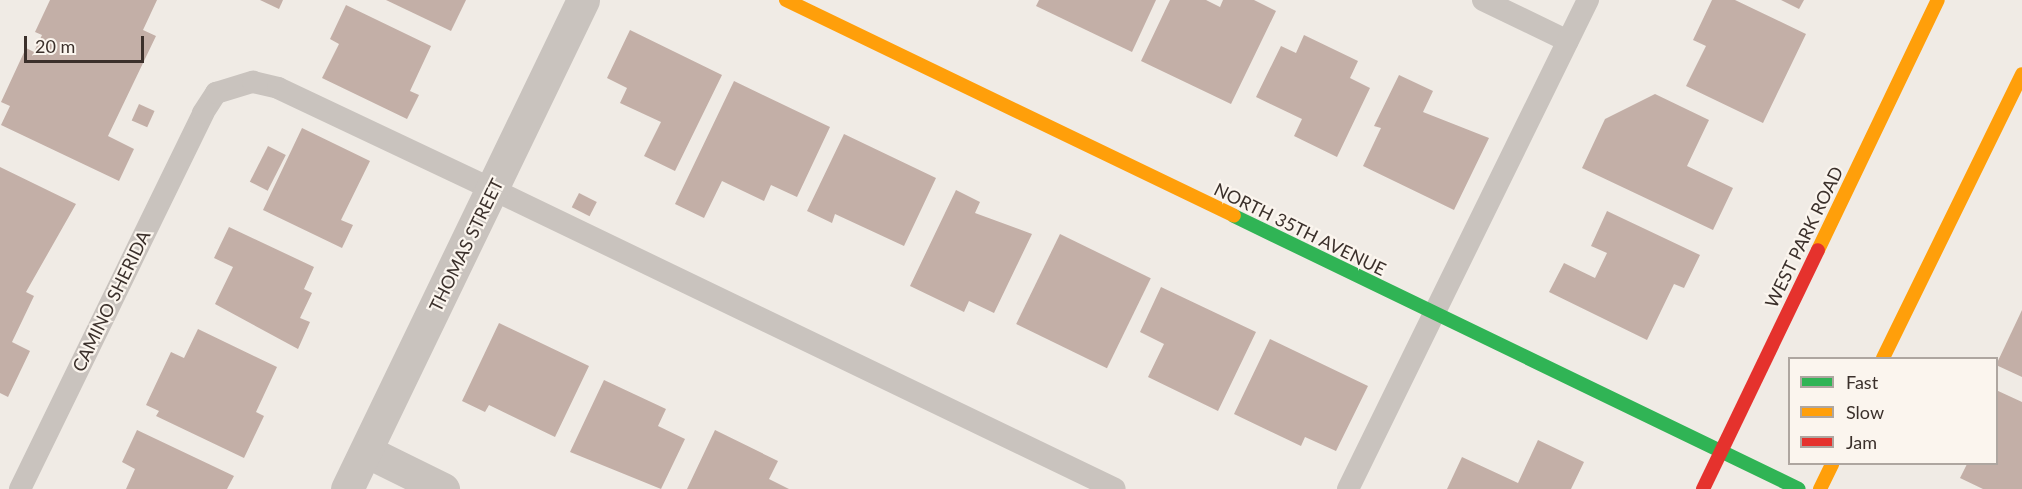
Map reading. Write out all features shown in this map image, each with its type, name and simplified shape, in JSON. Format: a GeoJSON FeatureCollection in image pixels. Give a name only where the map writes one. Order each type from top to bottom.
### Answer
{"type":"FeatureCollection","features":[{"type":"Feature","properties":{"kind":"street","name":"THOMAS STREET"},"geometry":{"type":"LineString","coordinates":[[347,489],[583,0]]}},
{"type":"Feature","properties":{"kind":"street","name":"NORTH 35TH AVENUE"},"geometry":{"type":"LineString","coordinates":[[786,0],[1799,489]]}},
{"type":"Feature","properties":{"kind":"street","name":"WEST PARK ROAD"},"geometry":{"type":"LineString","coordinates":[[1703,489],[1938,0]]}},
{"type":"Feature","properties":{"kind":"street"},"geometry":{"type":"LineString","coordinates":[[1883,357],[2022,74]]}},
{"type":"Feature","properties":{"kind":"street"},"geometry":{"type":"LineString","coordinates":[[366,451],[443,489]]}},
{"type":"Feature","properties":{"kind":"street"},"geometry":{"type":"LineString","coordinates":[[1820,489],[1832,465]]}},
{"type":"Feature","properties":{"kind":"lane"},"geometry":{"type":"LineString","coordinates":[[1484,0],[1568,41]]}},
{"type":"Feature","properties":{"kind":"lane"},"geometry":{"type":"LineString","coordinates":[[1348,489],[1588,0]]}},
{"type":"Feature","properties":{"kind":"lane","name":"CAMINO SHERIDA"},"geometry":{"type":"LineString","coordinates":[[20,489],[203,113],[216,93],[232,86],[253,82],[278,88],[492,189],[1115,489]]}},
{"type":"Feature","properties":{"kind":"building"},"geometry":{"type":"Polygon","coordinates":[[[50,0],[157,0],[143,30],[156,36],[108,136],[134,149],[119,181],[1,125],[10,106],[1,102],[26,48],[34,52],[42,35],[35,32],[50,0]]]}},
{"type":"Feature","properties":{"kind":"building"},"geometry":{"type":"Polygon","coordinates":[[[260,0],[283,0],[279,9],[260,0]]]}},
{"type":"Feature","properties":{"kind":"building"},"geometry":{"type":"Polygon","coordinates":[[[386,0],[466,0],[451,31],[386,0]]]}},
{"type":"Feature","properties":{"kind":"building"},"geometry":{"type":"Polygon","coordinates":[[[1039,0],[1156,0],[1132,52],[1036,6],[1039,0]]]}},
{"type":"Feature","properties":{"kind":"building"},"geometry":{"type":"Polygon","coordinates":[[[1170,0],[1206,0],[1220,7],[1223,0],[1254,0],[1276,11],[1231,104],[1141,61],[1170,0]]]}},
{"type":"Feature","properties":{"kind":"building"},"geometry":{"type":"Polygon","coordinates":[[[1712,0],[1735,0],[1806,34],[1763,123],[1686,86],[1706,46],[1693,40],[1712,0]]]}},
{"type":"Feature","properties":{"kind":"building"},"geometry":{"type":"Polygon","coordinates":[[[1781,0],[1804,0],[1799,9],[1781,0]]]}},
{"type":"Feature","properties":{"kind":"building"},"geometry":{"type":"Polygon","coordinates":[[[346,5],[431,46],[410,91],[419,95],[407,119],[322,78],[339,44],[330,39],[346,5]]]}},
{"type":"Feature","properties":{"kind":"building"},"geometry":{"type":"Polygon","coordinates":[[[630,30],[722,75],[675,171],[644,156],[661,122],[620,103],[627,88],[607,78],[630,30]]]}},
{"type":"Feature","properties":{"kind":"building"},"geometry":{"type":"Polygon","coordinates":[[[1304,35],[1358,61],[1350,78],[1370,88],[1337,157],[1294,136],[1302,119],[1256,97],[1281,46],[1296,53],[1304,35]]]}},
{"type":"Feature","properties":{"kind":"building"},"geometry":{"type":"Polygon","coordinates":[[[1399,75],[1433,91],[1423,112],[1489,138],[1454,210],[1363,166],[1381,128],[1374,126],[1399,75]]]}},
{"type":"Feature","properties":{"kind":"building"},"geometry":{"type":"Polygon","coordinates":[[[734,81],[830,127],[797,197],[771,185],[764,201],[722,181],[704,218],[675,204],[734,81]]]}},
{"type":"Feature","properties":{"kind":"building"},"geometry":{"type":"Polygon","coordinates":[[[1655,94],[1709,120],[1687,166],[1733,188],[1713,230],[1582,168],[1605,119],[1655,94]]]}},
{"type":"Feature","properties":{"kind":"building"},"geometry":{"type":"Polygon","coordinates":[[[139,104],[155,111],[147,127],[132,120],[139,104]]]}},
{"type":"Feature","properties":{"kind":"building"},"geometry":{"type":"Polygon","coordinates":[[[302,128],[370,161],[341,220],[353,225],[342,248],[263,210],[302,128]]]}},
{"type":"Feature","properties":{"kind":"building"},"geometry":{"type":"Polygon","coordinates":[[[844,134],[936,178],[904,246],[835,214],[832,223],[807,211],[844,134]]]}},
{"type":"Feature","properties":{"kind":"building"},"geometry":{"type":"Polygon","coordinates":[[[268,146],[286,155],[268,191],[250,182],[268,146]]]}},
{"type":"Feature","properties":{"kind":"building"},"geometry":{"type":"Polygon","coordinates":[[[0,167],[76,204],[26,292],[34,296],[12,342],[30,351],[8,397],[0,393],[0,167]]]}},
{"type":"Feature","properties":{"kind":"building"},"geometry":{"type":"Polygon","coordinates":[[[956,190],[980,202],[975,213],[1032,234],[994,313],[969,301],[964,312],[910,286],[956,190]]]}},
{"type":"Feature","properties":{"kind":"building"},"geometry":{"type":"Polygon","coordinates":[[[579,193],[597,202],[590,216],[572,207],[579,193]]]}},
{"type":"Feature","properties":{"kind":"building"},"geometry":{"type":"Polygon","coordinates":[[[1607,211],[1700,255],[1684,288],[1674,284],[1647,340],[1549,292],[1564,263],[1595,278],[1607,253],[1591,246],[1607,211]]]}},
{"type":"Feature","properties":{"kind":"building"},"geometry":{"type":"Polygon","coordinates":[[[229,227],[314,267],[304,289],[312,293],[300,318],[310,322],[298,349],[215,304],[233,267],[214,258],[229,227]]]}},
{"type":"Feature","properties":{"kind":"building"},"geometry":{"type":"Polygon","coordinates":[[[1060,234],[1151,278],[1107,368],[1016,324],[1060,234]]]}},
{"type":"Feature","properties":{"kind":"building"},"geometry":{"type":"Polygon","coordinates":[[[1161,287],[1256,332],[1218,411],[1148,377],[1164,344],[1140,332],[1161,287]]]}},
{"type":"Feature","properties":{"kind":"building"},"geometry":{"type":"Polygon","coordinates":[[[2022,310],[2022,377],[1998,366],[1998,361],[2022,310]]]}},
{"type":"Feature","properties":{"kind":"building"},"geometry":{"type":"Polygon","coordinates":[[[499,323],[589,366],[555,437],[489,405],[485,412],[462,401],[499,323]]]}},
{"type":"Feature","properties":{"kind":"building"},"geometry":{"type":"Polygon","coordinates":[[[198,329],[277,367],[256,412],[264,416],[244,458],[156,416],[159,411],[146,405],[171,352],[184,358],[198,329]]]}},
{"type":"Feature","properties":{"kind":"building"},"geometry":{"type":"Polygon","coordinates":[[[1270,339],[1368,386],[1336,451],[1305,437],[1301,446],[1234,414],[1270,339]]]}},
{"type":"Feature","properties":{"kind":"building"},"geometry":{"type":"Polygon","coordinates":[[[604,380],[666,409],[658,426],[685,439],[661,489],[570,452],[604,380]]]}},
{"type":"Feature","properties":{"kind":"building"},"geometry":{"type":"Polygon","coordinates":[[[1998,391],[2022,402],[2022,489],[1983,489],[1960,478],[1966,465],[1998,465],[1998,391]]]}},
{"type":"Feature","properties":{"kind":"building"},"geometry":{"type":"Polygon","coordinates":[[[137,430],[234,476],[227,489],[126,489],[135,469],[122,462],[137,430]]]}},
{"type":"Feature","properties":{"kind":"building"},"geometry":{"type":"Polygon","coordinates":[[[715,430],[778,461],[769,479],[789,489],[687,489],[715,430]]]}},
{"type":"Feature","properties":{"kind":"building"},"geometry":{"type":"Polygon","coordinates":[[[1538,440],[1584,462],[1571,489],[1447,489],[1462,457],[1518,483],[1538,440]]]}},
{"type":"Feature","properties":{"kind":"traffic: fast"},"geometry":{"type":"LineString","coordinates":[[1234,216],[1799,489]]}},
{"type":"Feature","properties":{"kind":"traffic: slow"},"geometry":{"type":"LineString","coordinates":[[786,0],[1234,216]]}},
{"type":"Feature","properties":{"kind":"traffic: slow"},"geometry":{"type":"LineString","coordinates":[[1818,250],[1938,0]]}},
{"type":"Feature","properties":{"kind":"traffic: slow"},"geometry":{"type":"LineString","coordinates":[[1883,357],[2022,74]]}},
{"type":"Feature","properties":{"kind":"traffic: slow"},"geometry":{"type":"LineString","coordinates":[[1820,489],[1832,465]]}},
{"type":"Feature","properties":{"kind":"traffic: jam"},"geometry":{"type":"LineString","coordinates":[[1703,489],[1818,250]]}}]}
